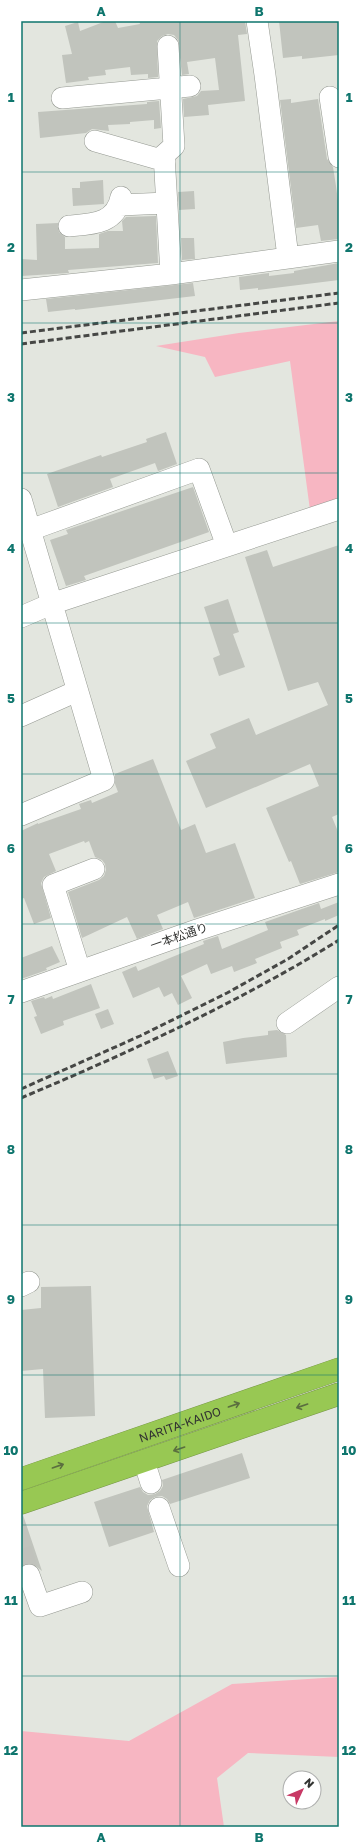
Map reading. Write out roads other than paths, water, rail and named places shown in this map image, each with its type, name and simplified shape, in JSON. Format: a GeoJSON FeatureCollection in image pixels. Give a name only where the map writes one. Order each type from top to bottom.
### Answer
{"type":"FeatureCollection","features":[{"type":"Feature","properties":{"kind":"highway","name":"NARITA-KAIDO"},"geometry":{"type":"LineString","coordinates":[[21,1479],[339,1369]]}},
{"type":"Feature","properties":{"kind":"highway","name":"NARITA-KAIDO"},"geometry":{"type":"LineString","coordinates":[[21,1503],[338,1397]]}},
{"type":"Feature","properties":{"kind":"street"},"geometry":{"type":"LineString","coordinates":[[257,21],[288,257]]}},
{"type":"Feature","properties":{"kind":"street"},"geometry":{"type":"LineString","coordinates":[[168,46],[180,87],[174,146],[164,155],[171,274]]}},
{"type":"Feature","properties":{"kind":"street"},"geometry":{"type":"LineString","coordinates":[[62,98],[180,87]]}},
{"type":"Feature","properties":{"kind":"street"},"geometry":{"type":"LineString","coordinates":[[330,97],[339,156]]}},
{"type":"Feature","properties":{"kind":"street"},"geometry":{"type":"LineString","coordinates":[[95,141],[165,162]]}},
{"type":"Feature","properties":{"kind":"street"},"geometry":{"type":"LineString","coordinates":[[69,226],[94,224],[115,214],[120,201],[167,203]]}},
{"type":"Feature","properties":{"kind":"street"},"geometry":{"type":"LineString","coordinates":[[21,290],[171,274],[288,257],[339,252]]}},
{"type":"Feature","properties":{"kind":"street"},"geometry":{"type":"LineString","coordinates":[[30,530],[199,469],[227,546]]}},
{"type":"Feature","properties":{"kind":"street"},"geometry":{"type":"LineString","coordinates":[[21,815],[104,780],[22,507]]}},
{"type":"Feature","properties":{"kind":"street"},"geometry":{"type":"LineString","coordinates":[[21,617],[51,604],[339,509]]}},
{"type":"Feature","properties":{"kind":"street"},"geometry":{"type":"LineString","coordinates":[[21,716],[77,691]]}},
{"type":"Feature","properties":{"kind":"street"},"geometry":{"type":"LineString","coordinates":[[80,971],[53,885],[94,869]]}},
{"type":"Feature","properties":{"kind":"street","name":"一本松通り"},"geometry":{"type":"LineString","coordinates":[[21,992],[197,930],[339,884]]}},
{"type":"Feature","properties":{"kind":"street"},"geometry":{"type":"LineString","coordinates":[[287,1023],[339,987]]}},
{"type":"Feature","properties":{"kind":"street"},"geometry":{"type":"LineString","coordinates":[[144,1461],[151,1483]]}},
{"type":"Feature","properties":{"kind":"street"},"geometry":{"type":"LineString","coordinates":[[159,1508],[179,1566]]}},
{"type":"Feature","properties":{"kind":"street"},"geometry":{"type":"LineString","coordinates":[[29,1575],[40,1606],[82,1592]]}},
{"type":"Feature","properties":{"kind":"tunnel"},"geometry":{"type":"LineString","coordinates":[[21,1549],[29,1575]]}},
{"type":"Feature","properties":{"kind":"railway"},"geometry":{"type":"LineString","coordinates":[[21,333],[339,293]]}},
{"type":"Feature","properties":{"kind":"railway"},"geometry":{"type":"LineString","coordinates":[[21,344],[339,303]]}},
{"type":"Feature","properties":{"kind":"railway"},"geometry":{"type":"LineString","coordinates":[[21,1089],[140,1036],[227,993],[288,959],[339,925]]}},
{"type":"Feature","properties":{"kind":"railway"},"geometry":{"type":"LineString","coordinates":[[21,1098],[102,1063],[223,1006],[339,940]]}}]}
